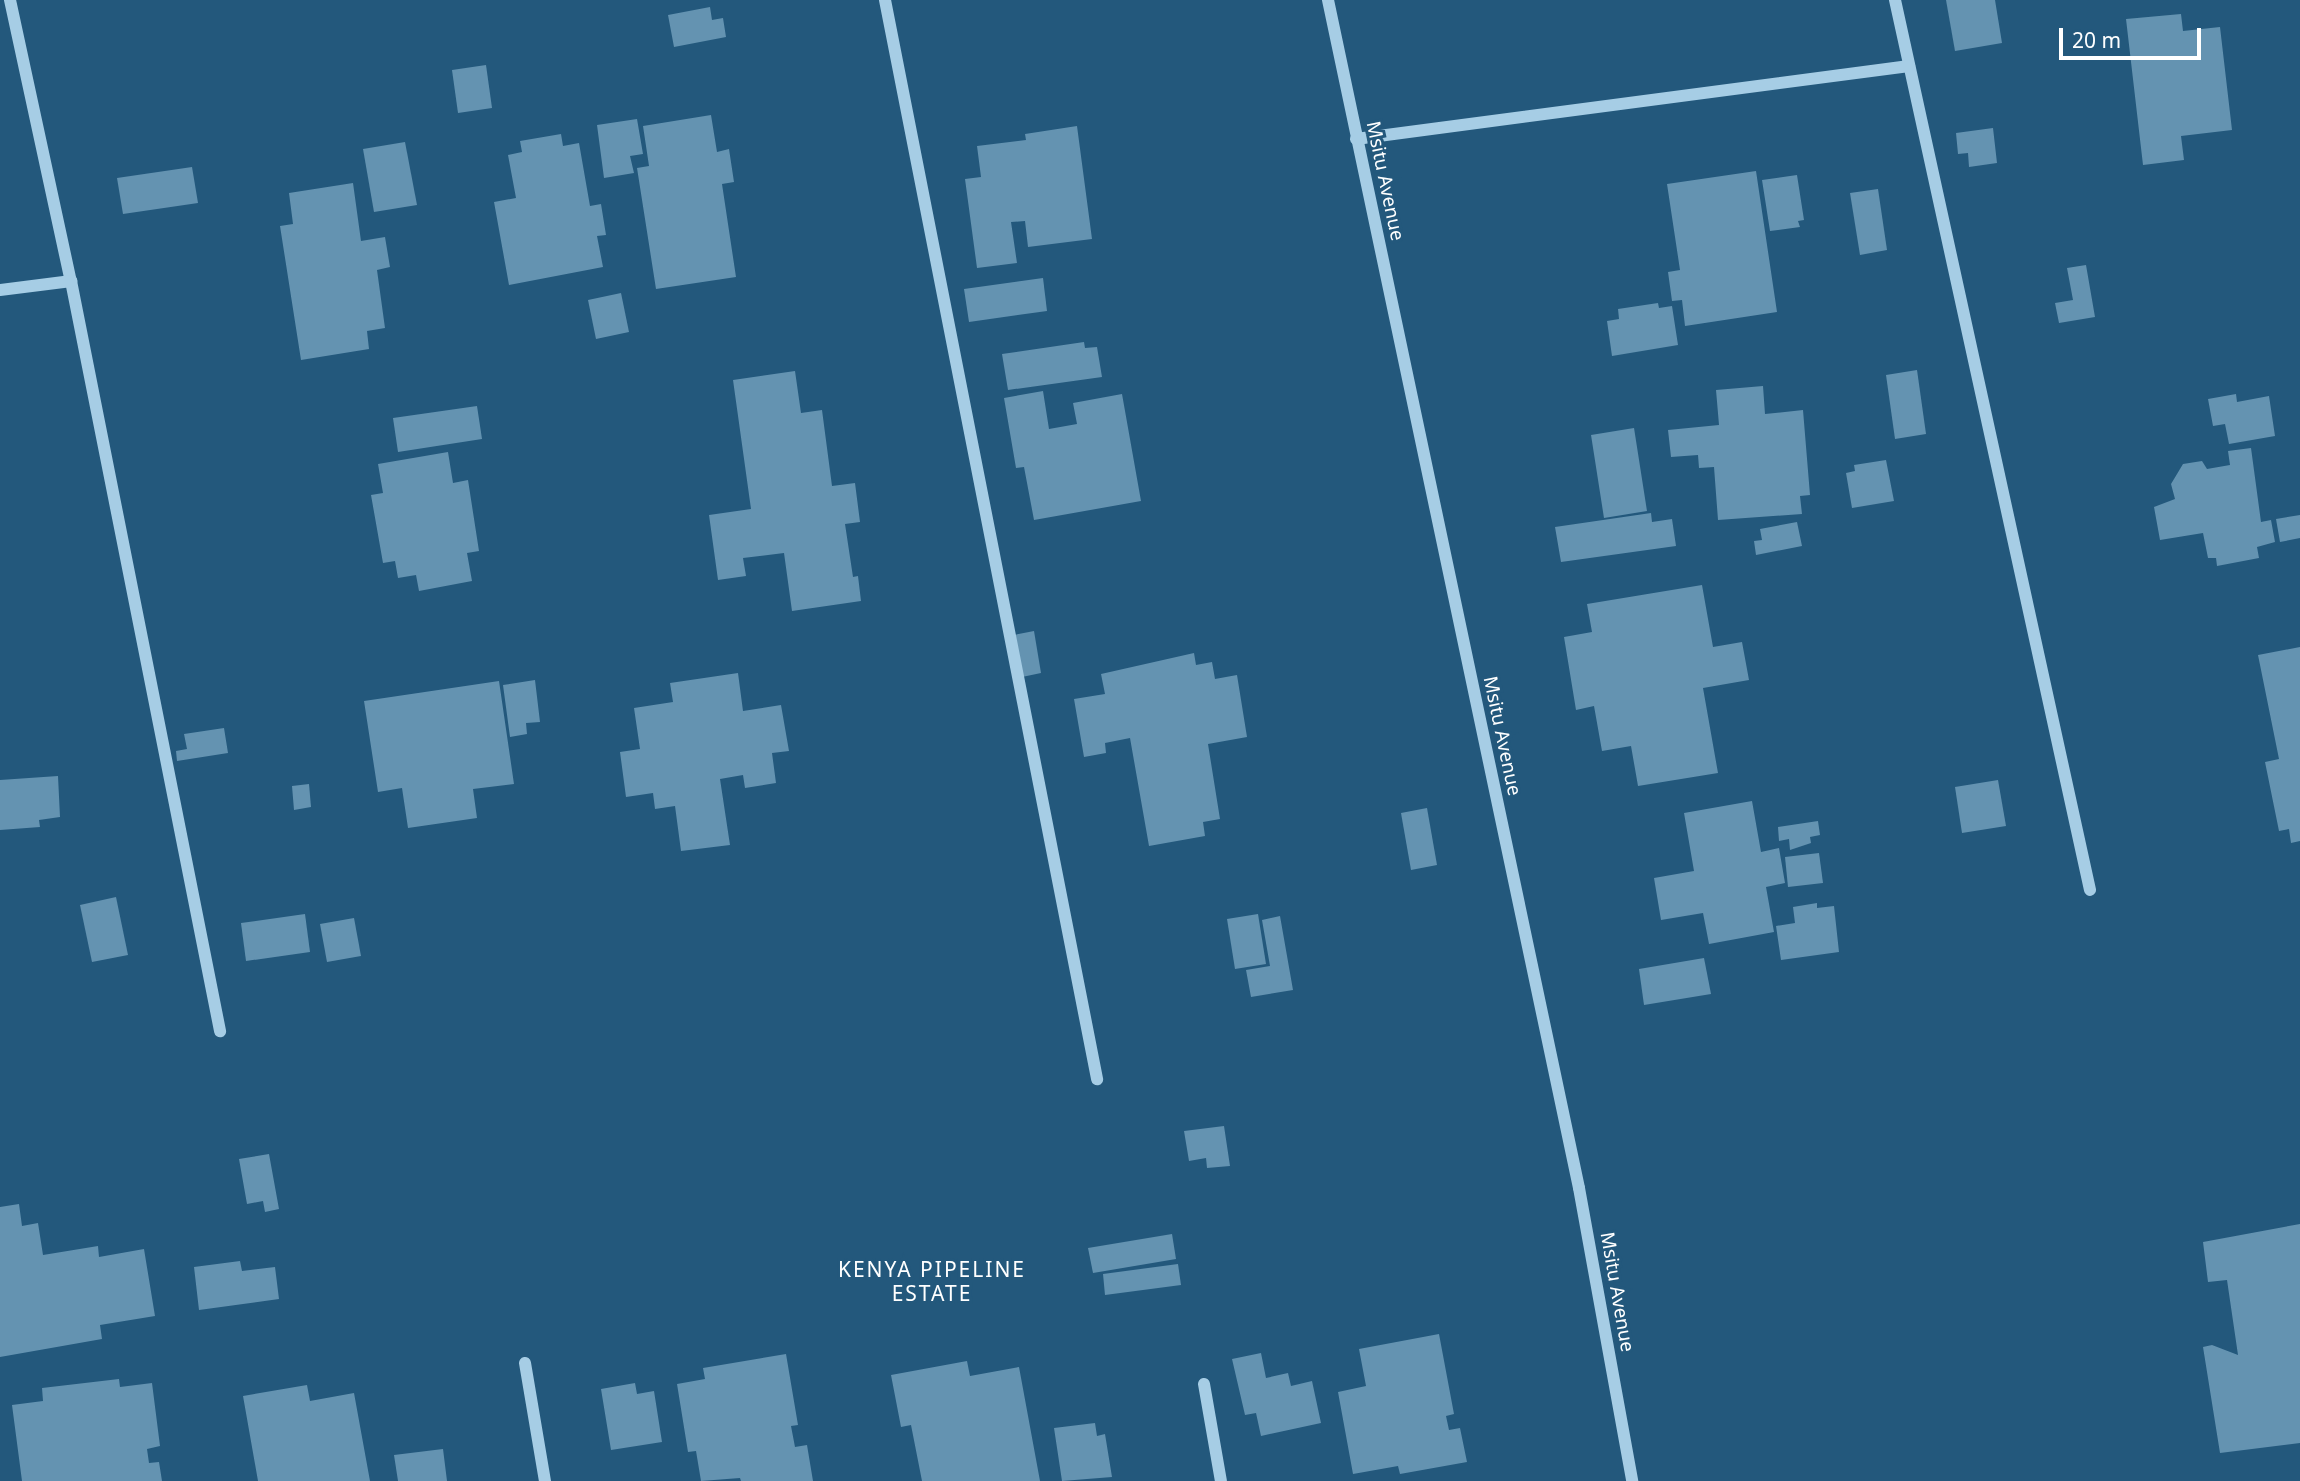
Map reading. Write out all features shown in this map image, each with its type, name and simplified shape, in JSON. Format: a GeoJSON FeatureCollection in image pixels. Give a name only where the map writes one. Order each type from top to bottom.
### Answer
{"type":"FeatureCollection","features":[{"type":"Feature","properties":{"kind":"street"},"geometry":{"type":"LineString","coordinates":[[10,0],[71,281],[220,1031]]}},
{"type":"Feature","properties":{"kind":"street"},"geometry":{"type":"LineString","coordinates":[[885,0],[1097,1079]]}},
{"type":"Feature","properties":{"kind":"street","name":"Msitu Avenue"},"geometry":{"type":"LineString","coordinates":[[1328,0],[1578,1188],[1632,1481]]}},
{"type":"Feature","properties":{"kind":"street"},"geometry":{"type":"LineString","coordinates":[[1895,0],[2090,890]]}},
{"type":"Feature","properties":{"kind":"street"},"geometry":{"type":"LineString","coordinates":[[1356,139],[1909,66]]}},
{"type":"Feature","properties":{"kind":"street"},"geometry":{"type":"LineString","coordinates":[[0,290],[71,281]]}},
{"type":"Feature","properties":{"kind":"street"},"geometry":{"type":"LineString","coordinates":[[525,1363],[545,1481]]}},
{"type":"Feature","properties":{"kind":"street"},"geometry":{"type":"LineString","coordinates":[[1204,1384],[1221,1481]]}},
{"type":"Feature","properties":{"kind":"building"},"geometry":{"type":"Polygon","coordinates":[[[1946,0],[1995,0],[2002,43],[1955,51],[1946,0]]]}},
{"type":"Feature","properties":{"kind":"building"},"geometry":{"type":"Polygon","coordinates":[[[710,7],[712,20],[723,18],[726,37],[674,47],[668,15],[710,7]]]}},
{"type":"Feature","properties":{"kind":"building"},"geometry":{"type":"Polygon","coordinates":[[[2181,14],[2183,31],[2220,27],[2232,130],[2181,136],[2184,160],[2143,165],[2126,19],[2181,14]]]}},
{"type":"Feature","properties":{"kind":"building"},"geometry":{"type":"Polygon","coordinates":[[[486,65],[492,108],[458,113],[452,70],[486,65]]]}},
{"type":"Feature","properties":{"kind":"building"},"geometry":{"type":"Polygon","coordinates":[[[711,115],[717,152],[729,149],[734,182],[722,184],[736,277],[656,289],[637,168],[649,166],[643,126],[711,115]]]}},
{"type":"Feature","properties":{"kind":"building"},"geometry":{"type":"Polygon","coordinates":[[[637,119],[643,154],[630,156],[634,173],[604,178],[597,125],[637,119]]]}},
{"type":"Feature","properties":{"kind":"building"},"geometry":{"type":"Polygon","coordinates":[[[1077,126],[1092,239],[1028,247],[1025,221],[1011,222],[1017,263],[977,268],[965,179],[981,177],[977,146],[1026,140],[1025,134],[1077,126]]]}},
{"type":"Feature","properties":{"kind":"building"},"geometry":{"type":"Polygon","coordinates":[[[1993,128],[1997,163],[1969,167],[1968,153],[1958,154],[1956,133],[1993,128]]]}},
{"type":"Feature","properties":{"kind":"building"},"geometry":{"type":"Polygon","coordinates":[[[561,134],[563,146],[579,143],[590,206],[601,204],[606,235],[597,236],[603,267],[509,285],[494,202],[516,198],[508,155],[522,152],[520,141],[561,134]]]}},
{"type":"Feature","properties":{"kind":"building"},"geometry":{"type":"Polygon","coordinates":[[[405,142],[417,205],[374,212],[363,149],[405,142]]]}},
{"type":"Feature","properties":{"kind":"building"},"geometry":{"type":"Polygon","coordinates":[[[192,167],[198,203],[123,214],[117,178],[192,167]]]}},
{"type":"Feature","properties":{"kind":"building"},"geometry":{"type":"Polygon","coordinates":[[[1756,171],[1777,312],[1685,326],[1682,300],[1672,301],[1668,272],[1680,270],[1667,184],[1756,171]]]}},
{"type":"Feature","properties":{"kind":"building"},"geometry":{"type":"Polygon","coordinates":[[[1797,175],[1804,220],[1798,221],[1800,227],[1770,231],[1762,180],[1797,175]]]}},
{"type":"Feature","properties":{"kind":"building"},"geometry":{"type":"Polygon","coordinates":[[[353,183],[361,241],[385,237],[390,267],[377,270],[385,328],[367,331],[369,349],[301,360],[280,226],[293,224],[289,193],[353,183]]]}},
{"type":"Feature","properties":{"kind":"building"},"geometry":{"type":"Polygon","coordinates":[[[1878,189],[1887,250],[1860,255],[1850,193],[1878,189]]]}},
{"type":"Feature","properties":{"kind":"building"},"geometry":{"type":"Polygon","coordinates":[[[2086,265],[2095,317],[2059,323],[2055,303],[2073,300],[2067,268],[2086,265]]]}},
{"type":"Feature","properties":{"kind":"building"},"geometry":{"type":"Polygon","coordinates":[[[1043,278],[1047,311],[969,322],[964,289],[1043,278]]]}},
{"type":"Feature","properties":{"kind":"building"},"geometry":{"type":"Polygon","coordinates":[[[621,293],[629,332],[596,339],[588,300],[621,293]]]}},
{"type":"Feature","properties":{"kind":"building"},"geometry":{"type":"Polygon","coordinates":[[[1658,303],[1659,308],[1672,306],[1678,345],[1612,356],[1607,321],[1619,319],[1618,309],[1658,303]]]}},
{"type":"Feature","properties":{"kind":"building"},"geometry":{"type":"Polygon","coordinates":[[[1084,342],[1085,348],[1097,347],[1102,377],[1008,390],[1002,354],[1084,342]]]}},
{"type":"Feature","properties":{"kind":"building"},"geometry":{"type":"Polygon","coordinates":[[[1917,370],[1926,434],[1895,439],[1886,375],[1917,370]]]}},
{"type":"Feature","properties":{"kind":"building"},"geometry":{"type":"Polygon","coordinates":[[[795,371],[801,413],[822,410],[832,486],[855,483],[860,522],[845,524],[853,577],[858,576],[861,601],[792,611],[784,553],[743,558],[746,576],[718,580],[709,515],[751,509],[733,380],[795,371]]]}},
{"type":"Feature","properties":{"kind":"building"},"geometry":{"type":"Polygon","coordinates":[[[1763,386],[1765,414],[1803,410],[1810,495],[1800,496],[1802,514],[1718,520],[1714,467],[1699,468],[1698,455],[1671,457],[1668,430],[1719,425],[1716,390],[1763,386]]]}},
{"type":"Feature","properties":{"kind":"building"},"geometry":{"type":"Polygon","coordinates":[[[1043,391],[1049,429],[1077,424],[1073,403],[1122,394],[1141,501],[1034,520],[1024,467],[1016,468],[1004,398],[1043,391]]]}},
{"type":"Feature","properties":{"kind":"building"},"geometry":{"type":"Polygon","coordinates":[[[2236,394],[2237,402],[2269,396],[2275,436],[2229,444],[2225,424],[2213,426],[2208,399],[2236,394]]]}},
{"type":"Feature","properties":{"kind":"building"},"geometry":{"type":"Polygon","coordinates":[[[477,406],[482,439],[398,452],[393,418],[477,406]]]}},
{"type":"Feature","properties":{"kind":"building"},"geometry":{"type":"Polygon","coordinates":[[[1634,428],[1647,511],[1604,518],[1591,435],[1634,428]]]}},
{"type":"Feature","properties":{"kind":"building"},"geometry":{"type":"Polygon","coordinates":[[[2251,448],[2261,522],[2271,520],[2275,542],[2257,547],[2259,558],[2217,566],[2216,558],[2208,558],[2203,533],[2160,540],[2154,507],[2175,499],[2171,484],[2183,464],[2202,461],[2207,469],[2230,465],[2228,451],[2251,448]]]}},
{"type":"Feature","properties":{"kind":"building"},"geometry":{"type":"Polygon","coordinates":[[[448,452],[453,483],[468,480],[479,551],[467,553],[472,581],[419,591],[416,575],[398,578],[395,561],[383,563],[371,495],[383,493],[378,464],[448,452]]]}},
{"type":"Feature","properties":{"kind":"building"},"geometry":{"type":"Polygon","coordinates":[[[1886,460],[1894,501],[1852,508],[1846,473],[1855,471],[1854,465],[1886,460]]]}},
{"type":"Feature","properties":{"kind":"building"},"geometry":{"type":"Polygon","coordinates":[[[1651,513],[1652,522],[1672,519],[1676,546],[1561,562],[1555,527],[1651,513]]]}},
{"type":"Feature","properties":{"kind":"building"},"geometry":{"type":"Polygon","coordinates":[[[2300,515],[2300,538],[2280,542],[2276,519],[2300,515]]]}},
{"type":"Feature","properties":{"kind":"building"},"geometry":{"type":"Polygon","coordinates":[[[1797,522],[1802,546],[1756,555],[1754,541],[1762,540],[1760,529],[1797,522]]]}},
{"type":"Feature","properties":{"kind":"building"},"geometry":{"type":"Polygon","coordinates":[[[1702,585],[1713,647],[1742,642],[1749,680],[1703,688],[1718,773],[1638,786],[1631,746],[1602,751],[1594,706],[1576,710],[1564,637],[1592,632],[1587,604],[1702,585]]]}},
{"type":"Feature","properties":{"kind":"building"},"geometry":{"type":"Polygon","coordinates":[[[1034,631],[1041,673],[1022,677],[1014,635],[1034,631]]]}},
{"type":"Feature","properties":{"kind":"building"},"geometry":{"type":"Polygon","coordinates":[[[2300,647],[2300,841],[2291,843],[2289,829],[2279,831],[2265,762],[2279,759],[2258,655],[2300,647]]]}},
{"type":"Feature","properties":{"kind":"building"},"geometry":{"type":"Polygon","coordinates":[[[1194,653],[1196,665],[1212,662],[1215,679],[1237,675],[1247,737],[1208,744],[1220,819],[1203,822],[1205,836],[1149,846],[1130,738],[1105,743],[1106,753],[1084,757],[1074,699],[1105,694],[1101,674],[1194,653]]]}},
{"type":"Feature","properties":{"kind":"building"},"geometry":{"type":"Polygon","coordinates":[[[738,673],[743,711],[781,705],[789,751],[772,753],[776,783],[745,788],[743,775],[720,779],[730,845],[681,851],[675,806],[655,809],[653,793],[626,797],[620,752],[640,749],[634,708],[673,702],[670,683],[738,673]]]}},
{"type":"Feature","properties":{"kind":"building"},"geometry":{"type":"Polygon","coordinates":[[[535,680],[540,722],[526,723],[527,734],[510,737],[503,685],[535,680]]]}},
{"type":"Feature","properties":{"kind":"building"},"geometry":{"type":"Polygon","coordinates":[[[499,681],[514,784],[473,789],[477,818],[408,828],[402,788],[378,792],[364,701],[499,681]]]}},
{"type":"Feature","properties":{"kind":"building"},"geometry":{"type":"Polygon","coordinates":[[[224,728],[228,753],[177,761],[176,751],[187,749],[184,734],[224,728]]]}},
{"type":"Feature","properties":{"kind":"building"},"geometry":{"type":"Polygon","coordinates":[[[58,776],[60,817],[39,820],[40,827],[0,830],[0,780],[58,776]]]}},
{"type":"Feature","properties":{"kind":"building"},"geometry":{"type":"Polygon","coordinates":[[[1998,780],[2006,826],[1962,833],[1955,787],[1998,780]]]}},
{"type":"Feature","properties":{"kind":"building"},"geometry":{"type":"Polygon","coordinates":[[[309,784],[311,807],[294,810],[292,786],[309,784]]]}},
{"type":"Feature","properties":{"kind":"building"},"geometry":{"type":"Polygon","coordinates":[[[1752,801],[1761,852],[1779,848],[1785,883],[1766,887],[1774,932],[1709,944],[1703,913],[1661,920],[1654,878],[1694,871],[1684,813],[1752,801]]]}},
{"type":"Feature","properties":{"kind":"building"},"geometry":{"type":"Polygon","coordinates":[[[1427,808],[1437,865],[1411,870],[1401,813],[1427,808]]]}},
{"type":"Feature","properties":{"kind":"building"},"geometry":{"type":"Polygon","coordinates":[[[1818,821],[1820,835],[1810,837],[1811,843],[1790,850],[1789,839],[1779,841],[1778,827],[1818,821]]]}},
{"type":"Feature","properties":{"kind":"building"},"geometry":{"type":"Polygon","coordinates":[[[1819,853],[1823,883],[1788,887],[1785,857],[1819,853]]]}},
{"type":"Feature","properties":{"kind":"building"},"geometry":{"type":"Polygon","coordinates":[[[116,897],[128,955],[92,962],[80,905],[116,897]]]}},
{"type":"Feature","properties":{"kind":"building"},"geometry":{"type":"Polygon","coordinates":[[[1817,903],[1817,908],[1834,906],[1839,952],[1781,960],[1776,926],[1795,923],[1793,907],[1817,903]]]}},
{"type":"Feature","properties":{"kind":"building"},"geometry":{"type":"Polygon","coordinates":[[[305,914],[310,952],[246,961],[241,923],[305,914]]]}},
{"type":"Feature","properties":{"kind":"building"},"geometry":{"type":"Polygon","coordinates":[[[1258,914],[1266,964],[1235,969],[1227,919],[1258,914]]]}},
{"type":"Feature","properties":{"kind":"building"},"geometry":{"type":"Polygon","coordinates":[[[1280,916],[1293,990],[1251,997],[1246,970],[1270,966],[1262,920],[1280,916]]]}},
{"type":"Feature","properties":{"kind":"building"},"geometry":{"type":"Polygon","coordinates":[[[354,918],[361,956],[327,962],[320,924],[354,918]]]}},
{"type":"Feature","properties":{"kind":"building"},"geometry":{"type":"Polygon","coordinates":[[[1704,958],[1711,994],[1644,1005],[1639,969],[1704,958]]]}},
{"type":"Feature","properties":{"kind":"building"},"geometry":{"type":"Polygon","coordinates":[[[1224,1126],[1230,1166],[1207,1168],[1206,1158],[1189,1161],[1184,1131],[1224,1126]]]}},
{"type":"Feature","properties":{"kind":"building"},"geometry":{"type":"Polygon","coordinates":[[[269,1154],[279,1209],[265,1212],[263,1201],[247,1204],[239,1159],[269,1154]]]}},
{"type":"Feature","properties":{"kind":"building"},"geometry":{"type":"Polygon","coordinates":[[[19,1204],[22,1226],[38,1223],[43,1255],[98,1246],[99,1257],[144,1249],[155,1316],[100,1325],[102,1339],[0,1357],[0,1207],[19,1204]]]}},
{"type":"Feature","properties":{"kind":"building"},"geometry":{"type":"Polygon","coordinates":[[[2300,1224],[2300,1443],[2220,1453],[2203,1347],[2212,1345],[2238,1355],[2227,1280],[2208,1282],[2203,1242],[2300,1224]]]}},
{"type":"Feature","properties":{"kind":"building"},"geometry":{"type":"Polygon","coordinates":[[[1172,1234],[1176,1259],[1093,1273],[1088,1248],[1172,1234]]]}},
{"type":"Feature","properties":{"kind":"building"},"geometry":{"type":"Polygon","coordinates":[[[240,1261],[242,1271],[275,1267],[279,1299],[199,1310],[194,1267],[240,1261]]]}},
{"type":"Feature","properties":{"kind":"building"},"geometry":{"type":"Polygon","coordinates":[[[1178,1264],[1181,1285],[1105,1295],[1103,1274],[1178,1264]]]}},
{"type":"Feature","properties":{"kind":"building"},"geometry":{"type":"Polygon","coordinates":[[[1439,1334],[1454,1414],[1446,1416],[1449,1430],[1460,1428],[1467,1462],[1400,1474],[1398,1466],[1353,1474],[1338,1392],[1366,1386],[1359,1349],[1439,1334]]]}},
{"type":"Feature","properties":{"kind":"building"},"geometry":{"type":"Polygon","coordinates":[[[1261,1353],[1266,1378],[1288,1373],[1291,1386],[1312,1381],[1321,1423],[1261,1436],[1256,1413],[1245,1415],[1232,1359],[1261,1353]]]}},
{"type":"Feature","properties":{"kind":"building"},"geometry":{"type":"Polygon","coordinates":[[[786,1354],[798,1425],[791,1426],[795,1447],[807,1445],[813,1481],[741,1481],[740,1478],[701,1481],[696,1451],[688,1452],[677,1384],[705,1379],[703,1368],[786,1354]]]}},
{"type":"Feature","properties":{"kind":"building"},"geometry":{"type":"Polygon","coordinates":[[[967,1361],[970,1376],[1019,1367],[1040,1481],[922,1481],[911,1425],[901,1427],[891,1375],[967,1361]]]}},
{"type":"Feature","properties":{"kind":"building"},"geometry":{"type":"Polygon","coordinates":[[[119,1379],[120,1387],[152,1383],[160,1446],[147,1449],[149,1463],[159,1462],[162,1481],[22,1481],[12,1405],[43,1401],[42,1388],[119,1379]]]}},
{"type":"Feature","properties":{"kind":"building"},"geometry":{"type":"Polygon","coordinates":[[[635,1383],[637,1394],[654,1391],[662,1442],[611,1450],[601,1389],[635,1383]]]}},
{"type":"Feature","properties":{"kind":"building"},"geometry":{"type":"Polygon","coordinates":[[[307,1385],[310,1401],[354,1393],[370,1481],[258,1481],[243,1396],[307,1385]]]}},
{"type":"Feature","properties":{"kind":"building"},"geometry":{"type":"Polygon","coordinates":[[[1095,1423],[1097,1436],[1105,1434],[1112,1477],[1062,1481],[1054,1428],[1095,1423]]]}},
{"type":"Feature","properties":{"kind":"building"},"geometry":{"type":"Polygon","coordinates":[[[443,1449],[447,1481],[398,1481],[394,1455],[443,1449]]]}},
{"type":"Feature","properties":{"kind":"district","name":"KENYA PIPELINE ESTATE"},"geometry":{"type":"Point","coordinates":[932,1281]}}]}
